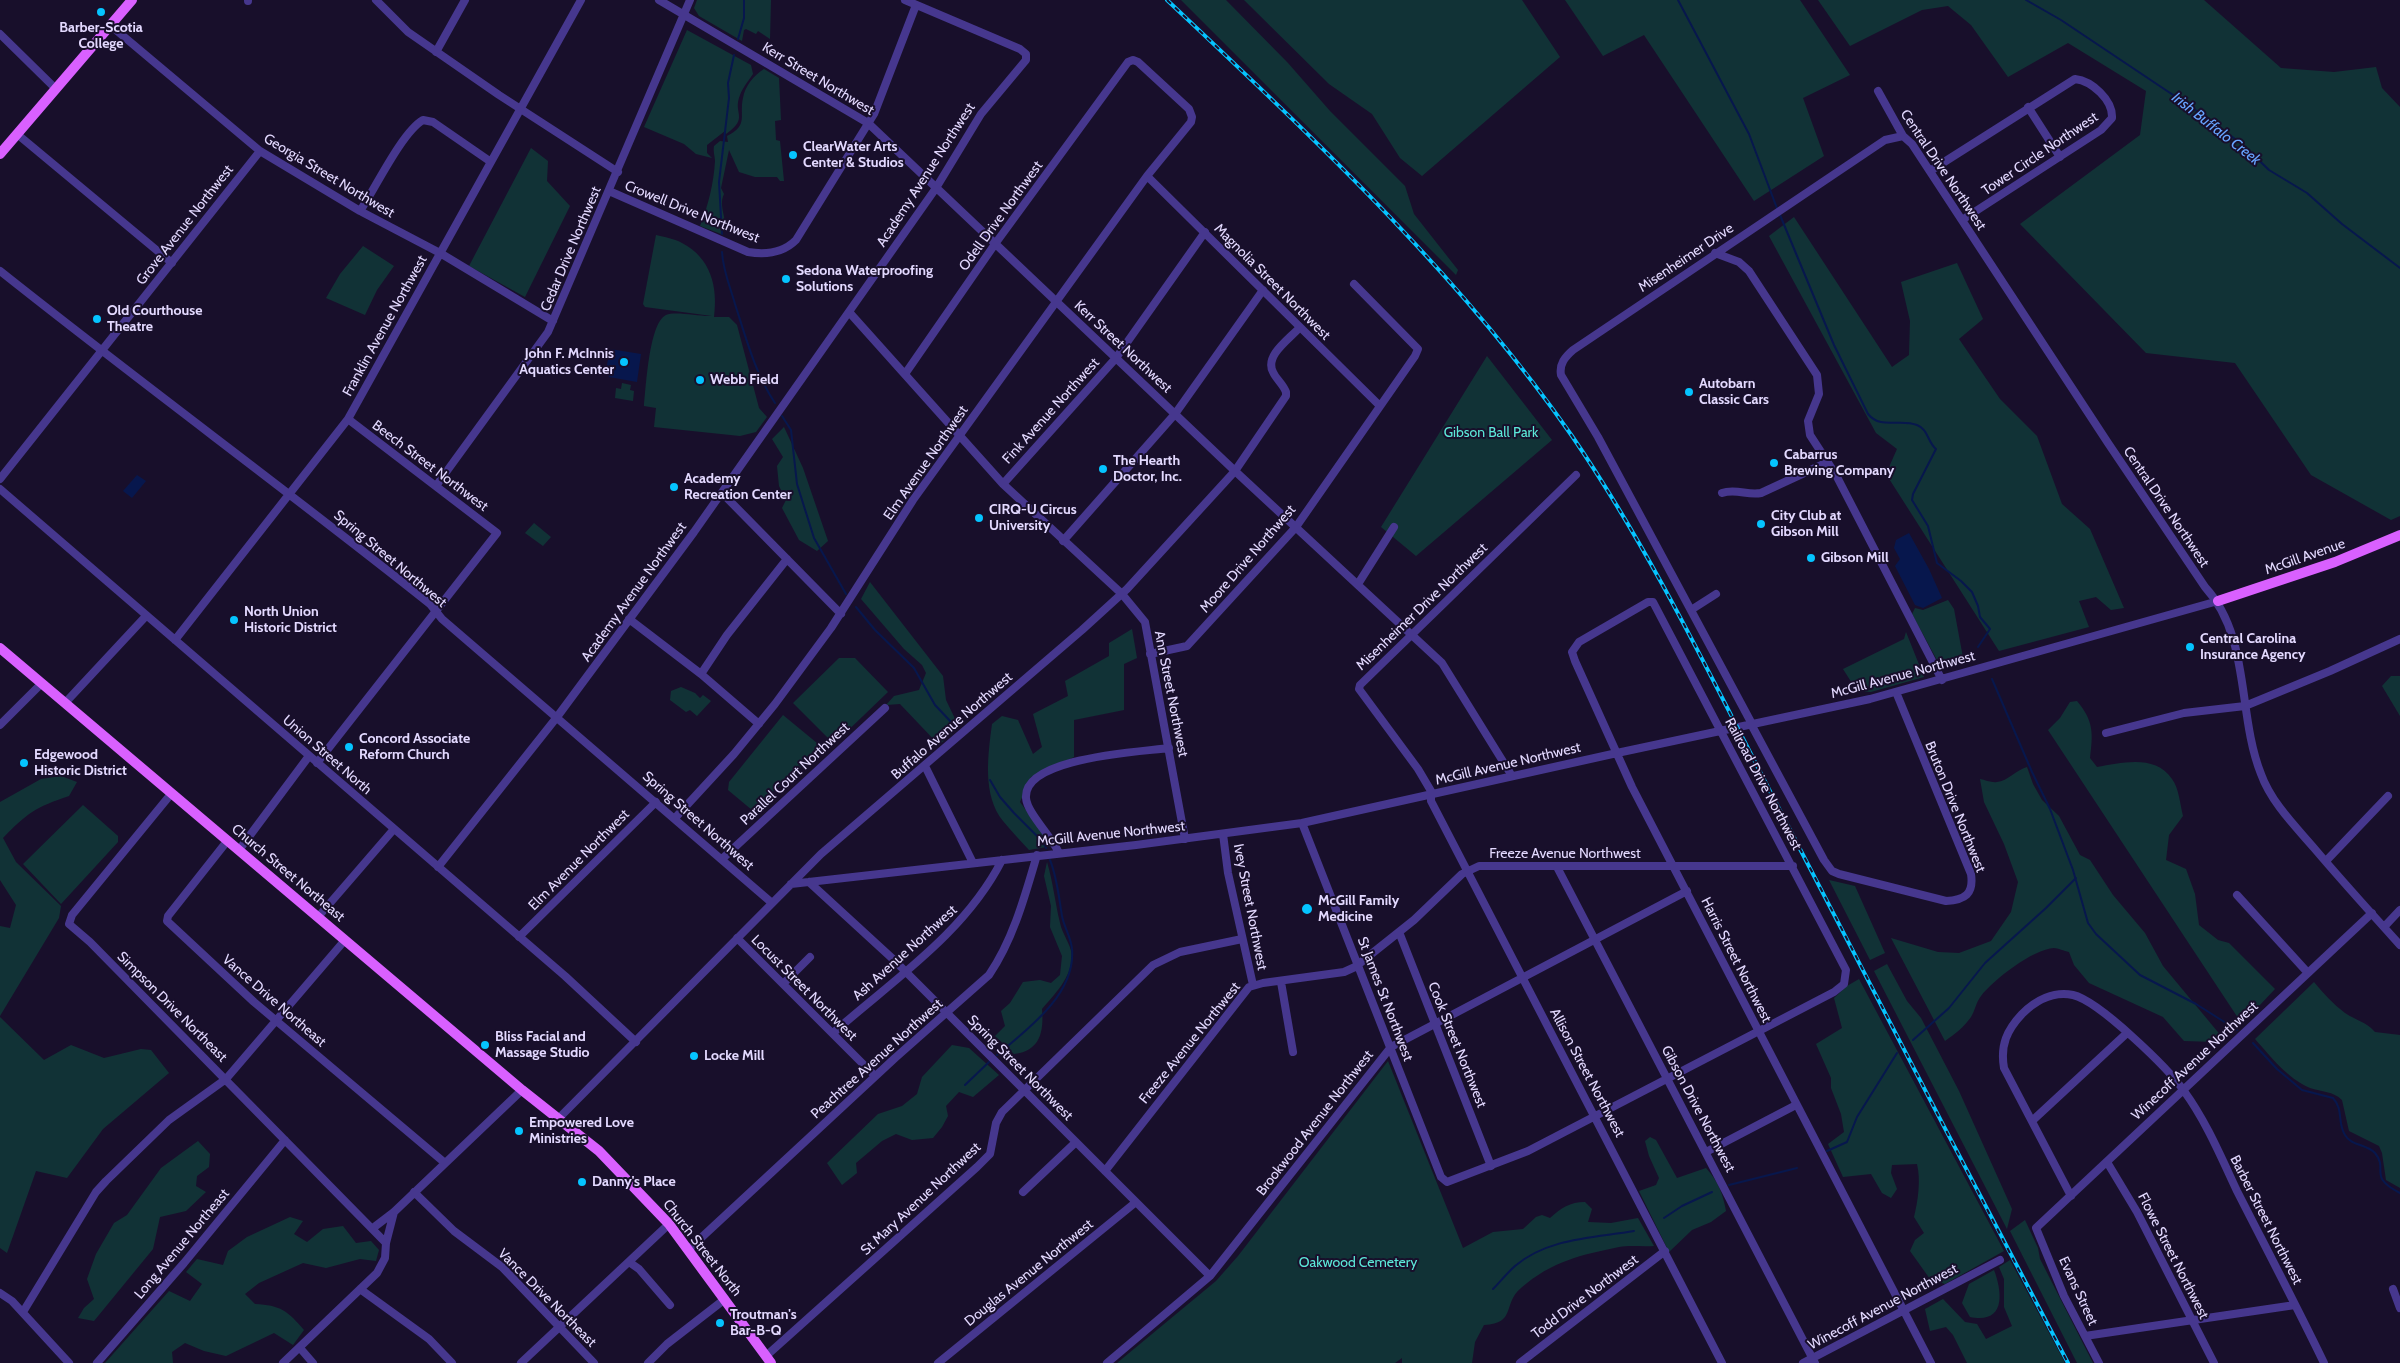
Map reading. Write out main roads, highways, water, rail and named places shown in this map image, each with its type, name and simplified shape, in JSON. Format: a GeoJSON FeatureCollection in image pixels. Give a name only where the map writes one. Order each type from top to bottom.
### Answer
{"type":"FeatureCollection","features":[{"type":"Feature","properties":{"kind":"main road"},"geometry":{"type":"LineString","coordinates":[[0,154],[132,0]]}},
{"type":"Feature","properties":{"kind":"main road","name":"McGill Avenue"},"geometry":{"type":"LineString","coordinates":[[2218,601],[2336,562],[2400,535]]}},
{"type":"Feature","properties":{"kind":"main road","name":"Church Street Northeast"},"geometry":{"type":"LineString","coordinates":[[0,648],[558,1120]]}},
{"type":"Feature","properties":{"kind":"main road","name":"Church Street North"},"geometry":{"type":"LineString","coordinates":[[558,1120],[603,1155],[669,1224],[768,1359]]}},
{"type":"Feature","properties":{"kind":"waterway"},"geometry":{"type":"LineString","coordinates":[[738,39],[744,18],[744,0]]}},
{"type":"Feature","properties":{"kind":"waterway"},"geometry":{"type":"LineString","coordinates":[[1678,0],[1749,134],[1778,211]]}},
{"type":"Feature","properties":{"kind":"waterway","name":"Irish Buffalo Creek"},"geometry":{"type":"LineString","coordinates":[[2026,0],[2061,20],[2206,117],[2243,145],[2269,170],[2307,193],[2342,224],[2400,268]]}},
{"type":"Feature","properties":{"kind":"waterway"},"geometry":{"type":"LineString","coordinates":[[722,234],[719,182],[729,98],[728,83],[734,55]]}},
{"type":"Feature","properties":{"kind":"waterway"},"geometry":{"type":"LineString","coordinates":[[1780,215],[1834,345],[1868,414],[1873,419],[1885,423],[1911,423],[1921,427],[1936,449],[1913,494],[1912,500],[1928,526],[1937,563],[1972,592],[1980,617],[1990,629],[1978,647]]}},
{"type":"Feature","properties":{"kind":"waterway"},"geometry":{"type":"LineString","coordinates":[[722,252],[727,278],[752,355],[762,380],[775,403]]}},
{"type":"Feature","properties":{"kind":"waterway"},"geometry":{"type":"LineString","coordinates":[[782,416],[791,430],[797,484],[814,538],[846,594]]}},
{"type":"Feature","properties":{"kind":"waterway"},"geometry":{"type":"LineString","coordinates":[[856,607],[875,630],[914,668],[935,705],[953,724]]}},
{"type":"Feature","properties":{"kind":"waterway"},"geometry":{"type":"LineString","coordinates":[[1992,679],[2050,809],[2073,870],[2088,923],[2096,934],[2140,975],[2196,1004],[2237,1030]]}},
{"type":"Feature","properties":{"kind":"waterway"},"geometry":{"type":"LineString","coordinates":[[990,780],[1000,797],[1043,842],[1046,848]]}},
{"type":"Feature","properties":{"kind":"waterway"},"geometry":{"type":"LineString","coordinates":[[997,1055],[1048,1009],[1066,981],[1071,965],[1072,949],[1063,920],[1056,880],[1050,860]]}},
{"type":"Feature","properties":{"kind":"waterway"},"geometry":{"type":"LineString","coordinates":[[1913,1040],[1949,1008],[1985,963],[2076,878]]}},
{"type":"Feature","properties":{"kind":"waterway"},"geometry":{"type":"LineString","coordinates":[[2253,1043],[2277,1069],[2302,1090],[2333,1098],[2340,1112],[2341,1126],[2345,1135],[2351,1141],[2375,1153],[2379,1159],[2380,1173],[2384,1182],[2400,1193]]}},
{"type":"Feature","properties":{"kind":"waterway"},"geometry":{"type":"LineString","coordinates":[[1827,1151],[1847,1142],[1857,1117],[1897,1053]]}},
{"type":"Feature","properties":{"kind":"waterway"},"geometry":{"type":"LineString","coordinates":[[965,1085],[989,1062]]}},
{"type":"Feature","properties":{"kind":"waterway"},"geometry":{"type":"LineString","coordinates":[[1729,1185],[1797,1168]]}},
{"type":"Feature","properties":{"kind":"waterway"},"geometry":{"type":"LineString","coordinates":[[1664,1218],[1682,1206],[1712,1192]]}},
{"type":"Feature","properties":{"kind":"waterway"},"geometry":{"type":"LineString","coordinates":[[1493,1289],[1515,1266],[1528,1257],[1556,1244],[1634,1231]]}},
{"type":"Feature","properties":{"kind":"railway"},"geometry":{"type":"LineString","coordinates":[[1167,0],[1328,154],[1432,262],[1528,376],[1572,436],[1627,523],[1678,614],[2068,1363]]}},
{"type":"Feature","properties":{"kind":"place","name":"Barber-Scotia College"},"geometry":{"type":"Point","coordinates":[101,12]}},
{"type":"Feature","properties":{"kind":"place","name":"ClearWater Arts Center & Studios"},"geometry":{"type":"Point","coordinates":[793,155]}},
{"type":"Feature","properties":{"kind":"place","name":"Sedona Waterproofing Solutions"},"geometry":{"type":"Point","coordinates":[786,279]}},
{"type":"Feature","properties":{"kind":"place","name":"Old Courthouse Theatre"},"geometry":{"type":"Point","coordinates":[97,319]}},
{"type":"Feature","properties":{"kind":"place","name":"John F. McInnis Aquatics Center"},"geometry":{"type":"Point","coordinates":[624,362]}},
{"type":"Feature","properties":{"kind":"place","name":"Webb Field"},"geometry":{"type":"Point","coordinates":[700,380]}},
{"type":"Feature","properties":{"kind":"place","name":"Autobarn Classic Cars"},"geometry":{"type":"Point","coordinates":[1689,392]}},
{"type":"Feature","properties":{"kind":"place","name":"Cabarrus Brewing Company"},"geometry":{"type":"Point","coordinates":[1774,463]}},
{"type":"Feature","properties":{"kind":"place","name":"The Hearth Doctor, Inc."},"geometry":{"type":"Point","coordinates":[1103,469]}},
{"type":"Feature","properties":{"kind":"place","name":"Academy Recreation Center"},"geometry":{"type":"Point","coordinates":[674,487]}},
{"type":"Feature","properties":{"kind":"place","name":"CIRQ-U Circus University"},"geometry":{"type":"Point","coordinates":[979,518]}},
{"type":"Feature","properties":{"kind":"place","name":"City Club at Gibson Mill"},"geometry":{"type":"Point","coordinates":[1761,524]}},
{"type":"Feature","properties":{"kind":"place","name":"Gibson Mill"},"geometry":{"type":"Point","coordinates":[1811,558]}},
{"type":"Feature","properties":{"kind":"place","name":"North Union Historic District"},"geometry":{"type":"Point","coordinates":[234,620]}},
{"type":"Feature","properties":{"kind":"place","name":"Central Carolina Insurance Agency"},"geometry":{"type":"Point","coordinates":[2190,647]}},
{"type":"Feature","properties":{"kind":"place","name":"Concord Associate Reform Church"},"geometry":{"type":"Point","coordinates":[349,747]}},
{"type":"Feature","properties":{"kind":"place","name":"Edgewood Historic District"},"geometry":{"type":"Point","coordinates":[24,763]}},
{"type":"Feature","properties":{"kind":"place","name":"McGill Family Medicine"},"geometry":{"type":"Point","coordinates":[1307,909]}},
{"type":"Feature","properties":{"kind":"place","name":"Bliss Facial and Massage Studio"},"geometry":{"type":"Point","coordinates":[485,1045]}},
{"type":"Feature","properties":{"kind":"place","name":"Locke Mill"},"geometry":{"type":"Point","coordinates":[694,1056]}},
{"type":"Feature","properties":{"kind":"place","name":"Empowered Love Ministries"},"geometry":{"type":"Point","coordinates":[519,1131]}},
{"type":"Feature","properties":{"kind":"place","name":"Danny's Place"},"geometry":{"type":"Point","coordinates":[582,1182]}},
{"type":"Feature","properties":{"kind":"place","name":"Troutman's Bar-B-Q"},"geometry":{"type":"Point","coordinates":[720,1323]}},
{"type":"Feature","properties":{"kind":"park label","name":"Gibson Ball Park"},"geometry":{"type":"Point","coordinates":[1491,433]}},
{"type":"Feature","properties":{"kind":"park label","name":"Oakwood Cemetery"},"geometry":{"type":"Point","coordinates":[1358,1263]}}]}
